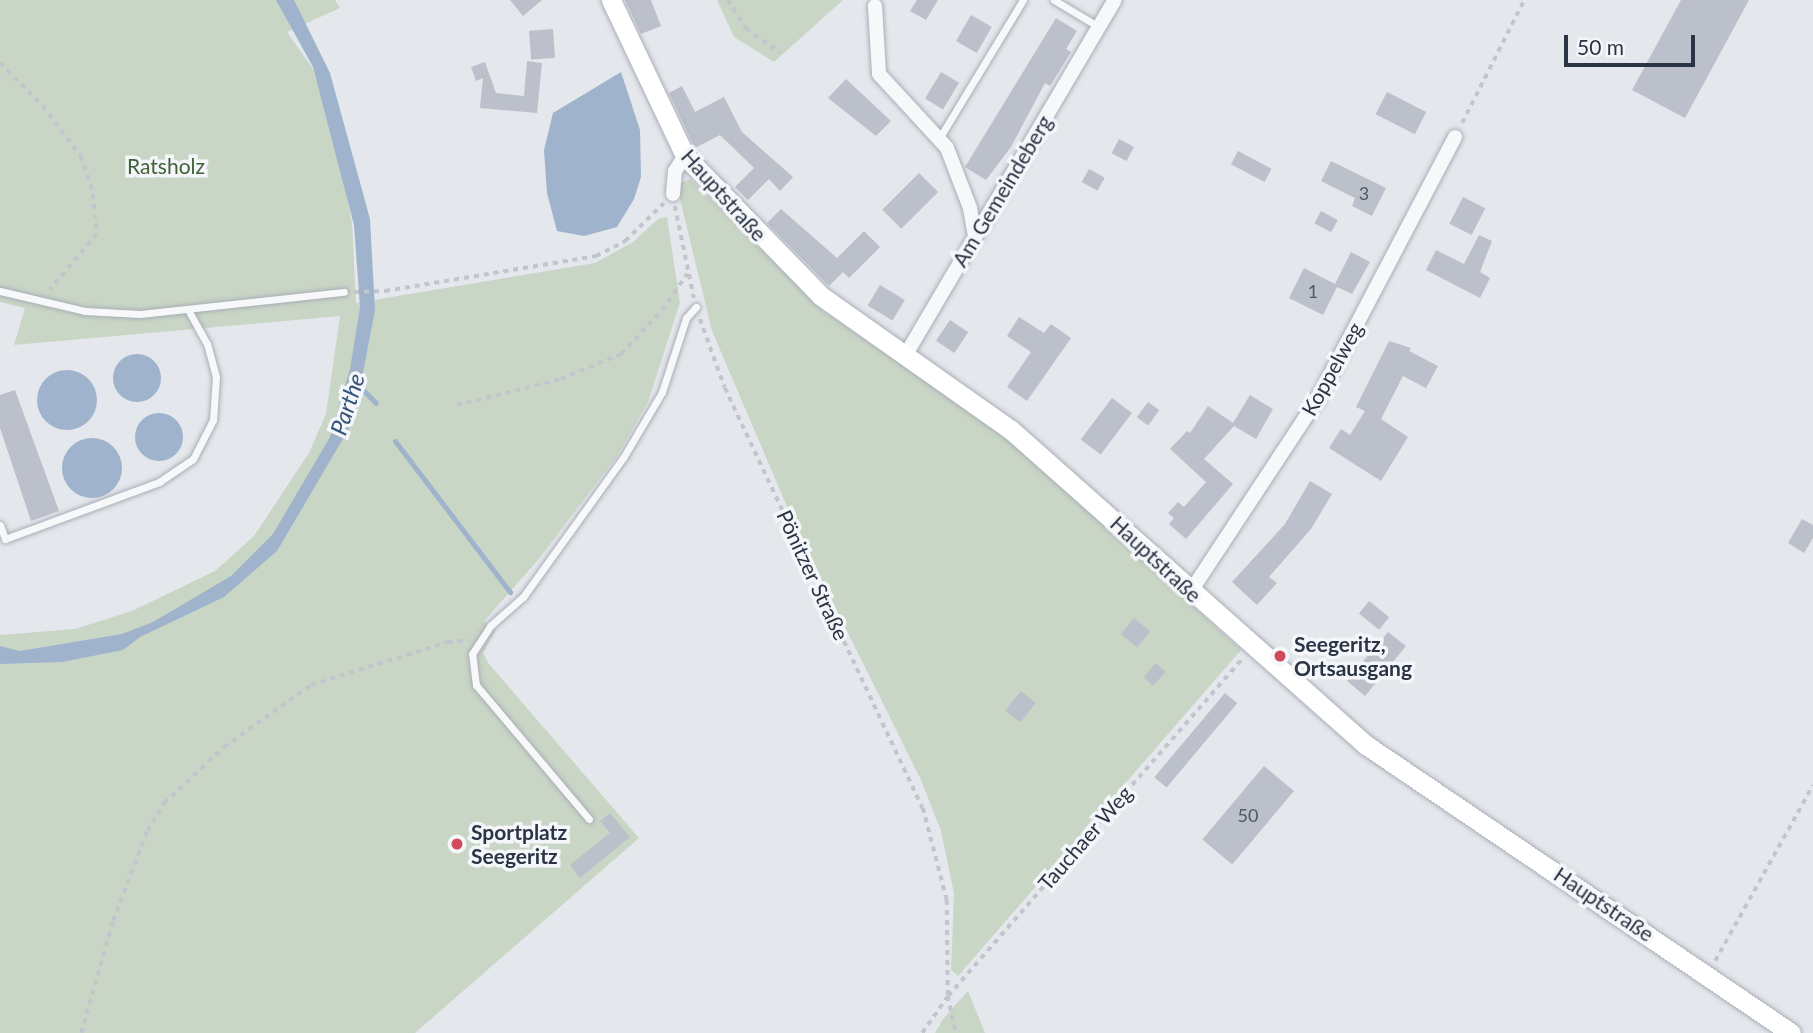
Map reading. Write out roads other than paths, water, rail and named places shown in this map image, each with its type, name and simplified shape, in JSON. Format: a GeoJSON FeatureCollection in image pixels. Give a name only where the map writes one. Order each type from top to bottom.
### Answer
{"type":"FeatureCollection","features":[{"type":"Feature","properties":{"kind":"street","name":"Hauptstraße"},"geometry":{"type":"LineString","coordinates":[[611,0],[685,156],[821,296],[1011,430],[1366,745],[1791,1033]]}},
{"type":"Feature","properties":{"kind":"street","name":"Am Gemeindeberg"},"geometry":{"type":"LineString","coordinates":[[905,356],[1115,0]]}},
{"type":"Feature","properties":{"kind":"street"},"geometry":{"type":"LineString","coordinates":[[875,3],[879,74],[940,137],[970,208],[975,235]]}},
{"type":"Feature","properties":{"kind":"street","name":"Koppelweg"},"geometry":{"type":"LineString","coordinates":[[1191,591],[1317,400],[1455,137]]}},
{"type":"Feature","properties":{"kind":"street"},"geometry":{"type":"LineString","coordinates":[[673,194],[675,171],[685,156]]}},
{"type":"Feature","properties":{"kind":"lane"},"geometry":{"type":"LineString","coordinates":[[940,137],[1023,0]]}},
{"type":"Feature","properties":{"kind":"lane"},"geometry":{"type":"LineString","coordinates":[[1054,0],[1099,27]]}},
{"type":"Feature","properties":{"kind":"lane"},"geometry":{"type":"LineString","coordinates":[[0,291],[37,302],[85,311],[190,312],[344,292]]}},
{"type":"Feature","properties":{"kind":"lane"},"geometry":{"type":"LineString","coordinates":[[589,820],[476,685],[471,668],[478,639],[523,597],[622,458],[662,392],[687,318],[696,307]]}},
{"type":"Feature","properties":{"kind":"lane"},"geometry":{"type":"LineString","coordinates":[[0,526],[5,539],[159,482],[193,459],[213,421],[216,377],[207,344],[190,312]]}},
{"type":"Feature","properties":{"kind":"water","name":"Parthe"},"geometry":{"type":"Polygon","coordinates":[[[276,0],[294,0],[330,73],[370,219],[375,310],[354,420],[277,551],[224,597],[140,637],[123,650],[62,662],[0,664],[0,646],[20,651],[122,634],[153,622],[231,576],[273,534],[330,437],[350,369],[360,307],[354,225],[313,67],[276,0]]]}},
{"type":"Feature","properties":{"kind":"water"},"geometry":{"type":"Polygon","coordinates":[[[621,72],[640,130],[641,177],[634,199],[617,227],[584,236],[557,231],[547,193],[544,150],[553,113],[621,72]]]}},
{"type":"Feature","properties":{"kind":"water"},"geometry":{"type":"Polygon","coordinates":[[[137,354],[154,361],[161,378],[154,395],[137,402],[120,395],[113,378],[120,361],[137,354]]]}},
{"type":"Feature","properties":{"kind":"water"},"geometry":{"type":"Polygon","coordinates":[[[67,370],[84,375],[92,383],[97,400],[92,417],[84,425],[67,430],[50,425],[42,417],[37,400],[42,383],[50,375],[67,370]]]}},
{"type":"Feature","properties":{"kind":"water"},"geometry":{"type":"Polygon","coordinates":[[[159,413],[176,420],[183,437],[176,454],[159,461],[142,454],[135,437],[142,420],[159,413]]]}},
{"type":"Feature","properties":{"kind":"water"},"geometry":{"type":"Polygon","coordinates":[[[92,438],[109,443],[117,451],[122,468],[117,485],[109,493],[92,498],[75,493],[67,485],[62,468],[67,451],[75,443],[92,438]]]}},
{"type":"Feature","properties":{"kind":"waterway","name":"Parthe"},"geometry":{"type":"LineString","coordinates":[[356,383],[376,403]]}},
{"type":"Feature","properties":{"kind":"waterway"},"geometry":{"type":"LineString","coordinates":[[395,441],[510,592]]}},
{"type":"Feature","properties":{"kind":"place","name":"Seegeritz, Ortsausgang"},"geometry":{"type":"Point","coordinates":[1280,656]}},
{"type":"Feature","properties":{"kind":"place","name":"Sportplatz Seegeritz"},"geometry":{"type":"Point","coordinates":[457,844]}},
{"type":"Feature","properties":{"kind":"park label","name":"Ratsholz"},"geometry":{"type":"Point","coordinates":[166,166]}}]}
